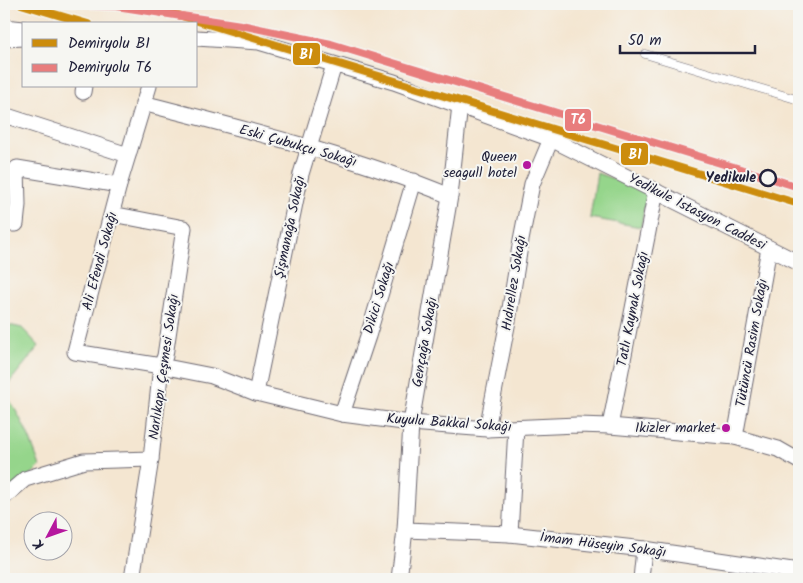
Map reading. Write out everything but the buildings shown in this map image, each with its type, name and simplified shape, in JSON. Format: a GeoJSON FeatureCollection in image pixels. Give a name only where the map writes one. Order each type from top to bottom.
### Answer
{"type":"FeatureCollection","features":[{"type":"Feature","properties":{"kind":"street"},"geometry":{"type":"LineString","coordinates":[[4,27],[22,30]]}},
{"type":"Feature","properties":{"kind":"street"},"geometry":{"type":"LineString","coordinates":[[4,39],[22,38]]}},
{"type":"Feature","properties":{"kind":"street","name":"Yedikule İstasyon Caddesi"},"geometry":{"type":"LineString","coordinates":[[198,38],[259,42],[394,82],[460,105],[550,139],[799,263]]}},
{"type":"Feature","properties":{"kind":"street","name":"Şişmanağa Sokağı"},"geometry":{"type":"LineString","coordinates":[[256,393],[301,174],[334,65]]}},
{"type":"Feature","properties":{"kind":"street","name":"Ali Efendi Sokağı"},"geometry":{"type":"LineString","coordinates":[[148,88],[119,185],[75,352],[161,366]]}},
{"type":"Feature","properties":{"kind":"street","name":"Eski Çubukçu Sokağı"},"geometry":{"type":"LineString","coordinates":[[143,103],[309,147],[414,181],[450,196]]}},
{"type":"Feature","properties":{"kind":"street","name":"Gençağa Sokağı"},"geometry":{"type":"LineString","coordinates":[[399,579],[405,530],[411,423],[450,196],[460,105]]}},
{"type":"Feature","properties":{"kind":"street"},"geometry":{"type":"LineString","coordinates":[[4,115],[128,155]]}},
{"type":"Feature","properties":{"kind":"street","name":"Hıdırellez Sokağı"},"geometry":{"type":"LineString","coordinates":[[487,429],[532,184],[550,139]]}},
{"type":"Feature","properties":{"kind":"street"},"geometry":{"type":"LineString","coordinates":[[4,224],[16,224],[18,205],[17,168],[119,185]]}},
{"type":"Feature","properties":{"kind":"street","name":"Dikici Sokağı"},"geometry":{"type":"LineString","coordinates":[[342,414],[368,336],[414,181]]}},
{"type":"Feature","properties":{"kind":"street","name":"Tatlı Kaynak Sokağı"},"geometry":{"type":"LineString","coordinates":[[610,426],[656,191]]}},
{"type":"Feature","properties":{"kind":"street","name":"Narlıkapı Çeşmesi Sokağı"},"geometry":{"type":"LineString","coordinates":[[112,214],[184,228],[165,356],[161,366],[151,459],[132,579]]}},
{"type":"Feature","properties":{"kind":"street","name":"Tütüncü Rasim Sokağı"},"geometry":{"type":"LineString","coordinates":[[735,437],[769,248]]}},
{"type":"Feature","properties":{"kind":"street","name":"Kuyulu Bakkal Sokağı"},"geometry":{"type":"LineString","coordinates":[[161,366],[212,376],[256,393],[342,414],[411,423],[487,429],[577,425],[610,426],[735,437],[778,448],[799,461]]}},
{"type":"Feature","properties":{"kind":"street"},"geometry":{"type":"LineString","coordinates":[[510,534],[516,428]]}},
{"type":"Feature","properties":{"kind":"street"},"geometry":{"type":"LineString","coordinates":[[4,497],[25,479],[84,461],[151,459]]}},
{"type":"Feature","properties":{"kind":"street","name":"İmam Hüseyin Sokağı"},"geometry":{"type":"LineString","coordinates":[[405,530],[510,534],[644,549],[799,571]]}},
{"type":"Feature","properties":{"kind":"street"},"geometry":{"type":"LineString","coordinates":[[641,579],[644,549]]}},
{"type":"Feature","properties":{"kind":"street"},"geometry":{"type":"LineString","coordinates":[[798,579],[799,571]]}},
{"type":"Feature","properties":{"kind":"lane"},"geometry":{"type":"LineString","coordinates":[[645,54],[799,100]]}},
{"type":"Feature","properties":{"kind":"green space"},"geometry":{"type":"Polygon","coordinates":[[[597,173],[647,191],[641,227],[590,218],[597,173]]]}},
{"type":"Feature","properties":{"kind":"green space"},"geometry":{"type":"Polygon","coordinates":[[[4,324],[22,328],[39,346],[4,389],[4,324]]]}},
{"type":"Feature","properties":{"kind":"green space"},"geometry":{"type":"Polygon","coordinates":[[[4,392],[25,428],[40,466],[28,478],[4,496],[4,392]]]}},
{"type":"Feature","properties":{"kind":"rail line","name":"B1"},"geometry":{"type":"LineString","coordinates":[[21,4],[81,22]]}},
{"type":"Feature","properties":{"kind":"rail line","name":"T6"},"geometry":{"type":"LineString","coordinates":[[50,4],[116,6],[241,25],[331,44],[799,187]]}},
{"type":"Feature","properties":{"kind":"rail line","name":"B1"},"geometry":{"type":"LineString","coordinates":[[142,4],[799,204]]}},
{"type":"Feature","properties":{"kind":"place","name":"Queen seagull hotel"},"geometry":{"type":"Point","coordinates":[527,165]}},
{"type":"Feature","properties":{"kind":"place","name":"Yedikule"},"geometry":{"type":"Point","coordinates":[768,178]}},
{"type":"Feature","properties":{"kind":"place","name":"Ikizler market"},"geometry":{"type":"Point","coordinates":[726,428]}}]}
